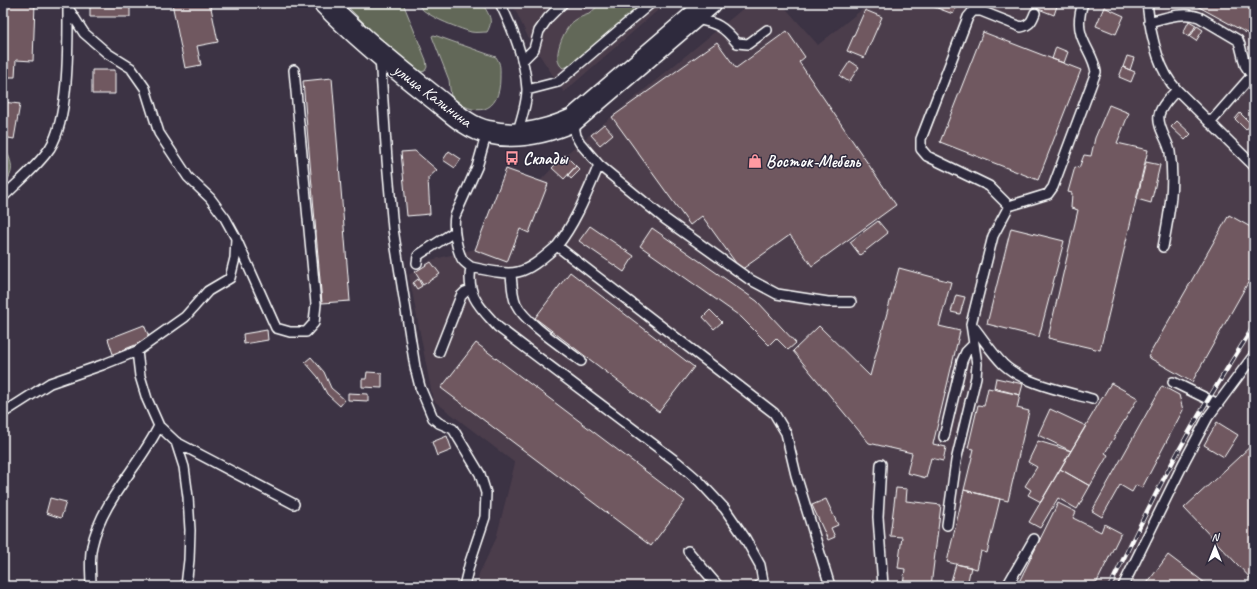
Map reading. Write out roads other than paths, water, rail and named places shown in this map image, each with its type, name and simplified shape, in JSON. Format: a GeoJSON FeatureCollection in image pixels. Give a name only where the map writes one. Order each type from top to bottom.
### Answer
{"type":"FeatureCollection","features":[{"type":"Feature","properties":{"kind":"main road","name":"улица Калинина"},"geometry":{"type":"LineString","coordinates":[[325,3],[380,55],[462,120],[487,132],[516,135],[538,132],[557,127],[573,120],[710,3]]}},
{"type":"Feature","properties":{"kind":"lane"},"geometry":{"type":"LineString","coordinates":[[500,3],[513,31],[523,60],[527,90],[524,108],[516,135]]}},
{"type":"Feature","properties":{"kind":"lane"},"geometry":{"type":"LineString","coordinates":[[527,90],[558,82],[651,3]]}},
{"type":"Feature","properties":{"kind":"lane"},"geometry":{"type":"LineString","coordinates":[[947,525],[956,461],[976,377],[977,364],[971,324],[993,236],[1009,206],[1048,194],[1053,187],[1096,72],[1095,62],[1080,33],[1080,17],[1083,3]]}},
{"type":"Feature","properties":{"kind":"lane"},"geometry":{"type":"LineString","coordinates":[[1147,3],[1153,42],[1169,81],[1176,90],[1254,166]]}},
{"type":"Feature","properties":{"kind":"lane"},"geometry":{"type":"LineString","coordinates":[[523,60],[534,49],[539,31],[548,18],[561,4]]}},
{"type":"Feature","properties":{"kind":"lane"},"geometry":{"type":"LineString","coordinates":[[3,196],[35,167],[50,147],[58,126],[64,101],[68,6]]}},
{"type":"Feature","properties":{"kind":"lane"},"geometry":{"type":"LineString","coordinates":[[68,6],[84,33],[107,53],[131,68],[145,88],[159,133],[188,177],[210,198],[225,218],[236,238],[276,328],[290,332],[306,332],[314,323],[316,304],[294,70]]}},
{"type":"Feature","properties":{"kind":"lane"},"geometry":{"type":"LineString","coordinates":[[1009,206],[989,186],[927,156],[922,149],[921,139],[968,17],[973,11],[981,11],[1021,27],[1028,25],[1032,21],[1035,13]]}},
{"type":"Feature","properties":{"kind":"lane"},"geometry":{"type":"LineString","coordinates":[[1149,22],[1172,16],[1193,14],[1238,40],[1245,65],[1253,75],[1210,123]]}},
{"type":"Feature","properties":{"kind":"lane"},"geometry":{"type":"LineString","coordinates":[[692,18],[714,22],[728,32],[737,43],[748,44],[767,30]]}},
{"type":"Feature","properties":{"kind":"lane"},"geometry":{"type":"LineString","coordinates":[[380,55],[387,160],[394,229],[414,359],[420,387],[432,418],[453,429],[480,474],[486,493],[485,517],[470,562],[464,586]]}},
{"type":"Feature","properties":{"kind":"lane"},"geometry":{"type":"LineString","coordinates":[[1163,247],[1172,193],[1172,177],[1170,151],[1158,122],[1159,112],[1176,90]]}},
{"type":"Feature","properties":{"kind":"lane"},"geometry":{"type":"LineString","coordinates":[[573,120],[576,136],[599,166],[665,219],[749,279],[777,294],[828,302],[851,302]]}},
{"type":"Feature","properties":{"kind":"lane"},"geometry":{"type":"LineString","coordinates":[[487,132],[478,167],[455,216],[454,224],[454,232],[462,260],[471,267],[511,274],[523,272],[534,265],[557,246],[567,233],[599,166]]}},
{"type":"Feature","properties":{"kind":"lane"},"geometry":{"type":"LineString","coordinates":[[417,263],[418,256],[420,254],[454,232]]}},
{"type":"Feature","properties":{"kind":"lane"},"geometry":{"type":"LineString","coordinates":[[3,413],[50,383],[137,351],[185,317],[208,291],[230,278],[235,258],[236,238]]}},
{"type":"Feature","properties":{"kind":"lane"},"geometry":{"type":"LineString","coordinates":[[557,246],[774,413],[786,433],[796,475],[830,586]]}},
{"type":"Feature","properties":{"kind":"lane"},"geometry":{"type":"LineString","coordinates":[[471,267],[471,290],[476,302],[498,327],[678,462],[712,494],[725,509],[745,538],[760,564],[763,581],[759,586]]}},
{"type":"Feature","properties":{"kind":"lane"},"geometry":{"type":"LineString","coordinates":[[511,274],[516,303],[521,313],[531,323],[581,361]]}},
{"type":"Feature","properties":{"kind":"lane"},"geometry":{"type":"LineString","coordinates":[[439,352],[461,296],[465,292],[471,290]]}},
{"type":"Feature","properties":{"kind":"lane"},"geometry":{"type":"LineString","coordinates":[[971,324],[1003,364],[1020,376],[1055,389],[1092,399]]}},
{"type":"Feature","properties":{"kind":"lane"},"geometry":{"type":"LineString","coordinates":[[944,436],[962,361],[966,352],[974,344]]}},
{"type":"Feature","properties":{"kind":"lane"},"geometry":{"type":"LineString","coordinates":[[137,351],[140,376],[147,399],[159,426],[176,442],[294,504]]}},
{"type":"Feature","properties":{"kind":"lane"},"geometry":{"type":"LineString","coordinates":[[1123,586],[1184,462],[1208,417],[1254,355]]}},
{"type":"Feature","properties":{"kind":"lane"},"geometry":{"type":"LineString","coordinates":[[1174,382],[1218,404]]}},
{"type":"Feature","properties":{"kind":"lane"},"geometry":{"type":"LineString","coordinates":[[91,586],[92,547],[98,525],[108,503],[152,439],[159,426]]}},
{"type":"Feature","properties":{"kind":"lane"},"geometry":{"type":"LineString","coordinates":[[176,442],[184,466],[188,496],[190,530],[186,586]]}},
{"type":"Feature","properties":{"kind":"lane"},"geometry":{"type":"LineString","coordinates":[[881,464],[878,517],[883,586]]}},
{"type":"Feature","properties":{"kind":"lane"},"geometry":{"type":"LineString","coordinates":[[1007,586],[1034,539]]}},
{"type":"Feature","properties":{"kind":"lane"},"geometry":{"type":"LineString","coordinates":[[688,551],[718,586]]}},
{"type":"Feature","properties":{"kind":"railway"},"geometry":{"type":"LineString","coordinates":[[1110,586],[1183,443],[1254,326]]}},
{"type":"Feature","properties":{"kind":"place","name":"Склады"},"geometry":{"type":"Point","coordinates":[512,158]}},
{"type":"Feature","properties":{"kind":"place","name":"Восток-Мебель"},"geometry":{"type":"Point","coordinates":[755,161]}}]}
